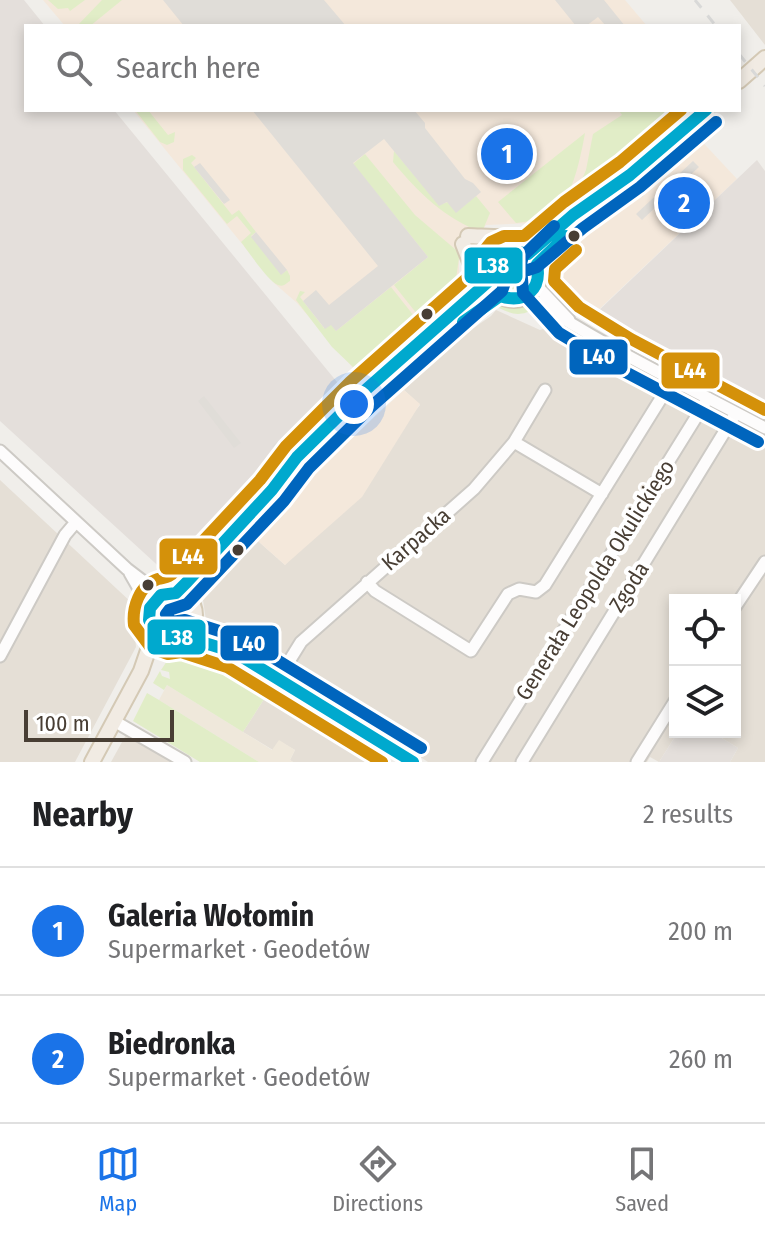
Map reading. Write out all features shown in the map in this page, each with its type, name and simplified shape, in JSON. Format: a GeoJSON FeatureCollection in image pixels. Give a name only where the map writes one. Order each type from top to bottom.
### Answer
{"type":"FeatureCollection","features":[{"type":"Feature","properties":{"kind":"main road"},"geometry":{"type":"LineString","coordinates":[[741,79],[765,58]]}},
{"type":"Feature","properties":{"kind":"main road"},"geometry":{"type":"LineString","coordinates":[[532,259],[704,112]]}},
{"type":"Feature","properties":{"kind":"main road"},"geometry":{"type":"LineString","coordinates":[[470,297],[474,272],[466,240],[515,239],[538,234],[573,215],[630,175]]}},
{"type":"Feature","properties":{"kind":"main road"},"geometry":{"type":"LineString","coordinates":[[532,259],[573,215]]}},
{"type":"Feature","properties":{"kind":"main road"},"geometry":{"type":"LineString","coordinates":[[516,250],[532,259],[539,277],[533,291],[512,300],[500,296],[490,280],[491,266],[500,255],[516,250]]}},
{"type":"Feature","properties":{"kind":"main road"},"geometry":{"type":"LineString","coordinates":[[176,637],[155,630],[149,620],[150,608],[175,596],[272,490],[297,457],[361,394],[490,280]]}},
{"type":"Feature","properties":{"kind":"main road"},"geometry":{"type":"LineString","coordinates":[[272,490],[462,323],[500,296]]}},
{"type":"Feature","properties":{"kind":"main road"},"geometry":{"type":"LineString","coordinates":[[141,671],[193,622],[194,611],[175,596]]}},
{"type":"Feature","properties":{"kind":"main road"},"geometry":{"type":"LineString","coordinates":[[92,762],[141,671],[155,630]]}},
{"type":"Feature","properties":{"kind":"street"},"geometry":{"type":"LineString","coordinates":[[533,291],[558,317],[569,320],[765,428]]}},
{"type":"Feature","properties":{"kind":"street"},"geometry":{"type":"LineString","coordinates":[[367,582],[375,591],[471,651],[508,594],[519,589],[536,592],[545,585],[673,379]]}},
{"type":"Feature","properties":{"kind":"street","name":"Karpacka"},"geometry":{"type":"LineString","coordinates":[[278,679],[296,647],[474,489],[514,442],[545,390]]}},
{"type":"Feature","properties":{"kind":"street","name":"Generała Leopolda Okulickiego"},"geometry":{"type":"LineString","coordinates":[[482,762],[708,398]]}},
{"type":"Feature","properties":{"kind":"street","name":"Zgoda"},"geometry":{"type":"LineString","coordinates":[[522,762],[736,413]]}},
{"type":"Feature","properties":{"kind":"street"},"geometry":{"type":"LineString","coordinates":[[514,442],[602,494]]}},
{"type":"Feature","properties":{"kind":"street"},"geometry":{"type":"LineString","coordinates":[[0,451],[127,569],[175,596]]}},
{"type":"Feature","properties":{"kind":"street"},"geometry":{"type":"LineString","coordinates":[[0,656],[65,535],[76,522]]}},
{"type":"Feature","properties":{"kind":"street"},"geometry":{"type":"LineString","coordinates":[[741,598],[765,562]]}},
{"type":"Feature","properties":{"kind":"street"},"geometry":{"type":"LineString","coordinates":[[127,569],[150,608]]}},
{"type":"Feature","properties":{"kind":"street"},"geometry":{"type":"LineString","coordinates":[[193,622],[234,652],[413,762]]}},
{"type":"Feature","properties":{"kind":"street"},"geometry":{"type":"LineString","coordinates":[[176,637],[234,652]]}},
{"type":"Feature","properties":{"kind":"street"},"geometry":{"type":"LineString","coordinates":[[637,762],[669,711]]}},
{"type":"Feature","properties":{"kind":"street"},"geometry":{"type":"LineString","coordinates":[[114,721],[185,762]]}},
{"type":"Feature","properties":{"kind":"shaded area"},"geometry":{"type":"Polygon","coordinates":[[[0,0],[24,0],[43,24],[24,24],[24,112],[116,112],[337,382],[334,408],[237,495],[175,573],[166,573],[0,421],[0,0]]]}},
{"type":"Feature","properties":{"kind":"shaded area"},"geometry":{"type":"Polygon","coordinates":[[[43,0],[625,0],[645,24],[63,24],[43,0]]]}},
{"type":"Feature","properties":{"kind":"shaded area"},"geometry":{"type":"Polygon","coordinates":[[[163,0],[324,0],[344,24],[182,24],[163,0]]]}},
{"type":"Feature","properties":{"kind":"shaded area"},"geometry":{"type":"Polygon","coordinates":[[[555,0],[604,0],[623,24],[604,24],[598,17],[589,24],[574,24],[555,0]]]}},
{"type":"Feature","properties":{"kind":"shaded area"},"geometry":{"type":"Polygon","coordinates":[[[730,0],[765,0],[765,45],[730,0]]]}},
{"type":"Feature","properties":{"kind":"shaded area"},"geometry":{"type":"Polygon","coordinates":[[[135,112],[681,112],[627,159],[532,223],[486,225],[459,258],[459,273],[453,289],[372,362],[353,368],[297,303],[274,283],[135,112]]]}},
{"type":"Feature","properties":{"kind":"shaded area"},"geometry":{"type":"Polygon","coordinates":[[[254,112],[416,112],[465,179],[481,192],[456,213],[447,202],[439,206],[384,139],[353,163],[428,257],[336,331],[331,325],[325,329],[303,301],[316,290],[329,305],[378,266],[254,112]]]}},
{"type":"Feature","properties":{"kind":"shaded area"},"geometry":{"type":"Polygon","coordinates":[[[694,133],[737,179],[594,314],[550,268],[694,133]]]}},
{"type":"Feature","properties":{"kind":"shaded area"},"geometry":{"type":"Polygon","coordinates":[[[693,136],[700,143],[642,197],[635,190],[693,136]]]}},
{"type":"Feature","properties":{"kind":"shaded area"},"geometry":{"type":"Polygon","coordinates":[[[757,160],[765,171],[765,416],[651,355],[613,332],[594,315],[757,160]]]}},
{"type":"Feature","properties":{"kind":"shaded area"},"geometry":{"type":"Polygon","coordinates":[[[693,161],[699,167],[642,220],[636,214],[693,161]]]}},
{"type":"Feature","properties":{"kind":"shaded area"},"geometry":{"type":"Polygon","coordinates":[[[200,163],[230,200],[224,204],[194,167],[200,163]]]}},
{"type":"Feature","properties":{"kind":"shaded area"},"geometry":{"type":"Polygon","coordinates":[[[256,232],[287,270],[281,275],[251,237],[256,232]]]}},
{"type":"Feature","properties":{"kind":"shaded area"},"geometry":{"type":"Polygon","coordinates":[[[496,310],[540,330],[569,320],[765,427],[765,762],[730,762],[738,748],[722,738],[741,738],[741,594],[669,594],[669,738],[674,738],[659,762],[650,757],[647,762],[428,762],[297,675],[299,670],[238,633],[232,642],[207,627],[203,600],[217,574],[249,533],[285,565],[420,405],[404,390],[462,336],[496,310]]]}},
{"type":"Feature","properties":{"kind":"shaded area"},"geometry":{"type":"Polygon","coordinates":[[[594,343],[644,370],[645,379],[591,349],[594,343]]]}},
{"type":"Feature","properties":{"kind":"shaded area"},"geometry":{"type":"Polygon","coordinates":[[[404,390],[420,404],[362,497],[285,565],[249,533],[404,390]]]}},
{"type":"Feature","properties":{"kind":"shaded area"},"geometry":{"type":"Polygon","coordinates":[[[204,396],[241,443],[234,448],[198,401],[204,396]]]}},
{"type":"Feature","properties":{"kind":"shaded area"},"geometry":{"type":"Polygon","coordinates":[[[320,405],[326,412],[278,453],[272,446],[320,405]]]}},
{"type":"Feature","properties":{"kind":"shaded area"},"geometry":{"type":"Polygon","coordinates":[[[0,480],[132,603],[136,647],[75,762],[0,762],[0,480]]]}},
{"type":"Feature","properties":{"kind":"shaded area"},"geometry":{"type":"Polygon","coordinates":[[[167,685],[272,750],[279,740],[295,750],[290,760],[293,762],[259,762],[159,700],[167,685]]]}},
{"type":"Feature","properties":{"kind":"shaded area"},"geometry":{"type":"Polygon","coordinates":[[[266,696],[374,762],[293,762],[290,760],[295,750],[279,741],[273,750],[243,732],[266,696]]]}},
{"type":"Feature","properties":{"kind":"shaded area"},"geometry":{"type":"Polygon","coordinates":[[[127,733],[174,762],[111,762],[127,733]]]}},
{"type":"Feature","properties":{"kind":"shaded area"},"geometry":{"type":"Polygon","coordinates":[[[674,738],[722,738],[738,748],[730,762],[659,762],[674,738]]]}},
{"type":"Feature","properties":{"kind":"green space"},"geometry":{"type":"Polygon","coordinates":[[[48,0],[85,0],[70,11],[68,8],[58,9],[48,0]]]}},
{"type":"Feature","properties":{"kind":"green space"},"geometry":{"type":"Polygon","coordinates":[[[102,0],[122,0],[92,24],[79,24],[102,0]]]}},
{"type":"Feature","properties":{"kind":"green space"},"geometry":{"type":"Polygon","coordinates":[[[137,112],[150,112],[168,135],[175,132],[174,142],[167,145],[160,142],[137,112]]]}},
{"type":"Feature","properties":{"kind":"green space"},"geometry":{"type":"Polygon","coordinates":[[[620,112],[681,112],[626,158],[576,193],[586,170],[593,134],[622,115],[620,112]]]}},
{"type":"Feature","properties":{"kind":"green space"},"geometry":{"type":"Polygon","coordinates":[[[585,133],[574,179],[563,202],[541,217],[516,223],[498,202],[585,133]]]}},
{"type":"Feature","properties":{"kind":"green space"},"geometry":{"type":"Polygon","coordinates":[[[394,151],[439,205],[448,202],[456,212],[476,196],[490,213],[482,232],[456,220],[422,194],[393,162],[394,151]]]}},
{"type":"Feature","properties":{"kind":"green space"},"geometry":{"type":"Polygon","coordinates":[[[365,154],[415,215],[462,255],[455,286],[421,319],[394,285],[428,257],[353,164],[365,154]]]}},
{"type":"Feature","properties":{"kind":"green space"},"geometry":{"type":"Polygon","coordinates":[[[192,155],[196,158],[191,163],[232,215],[239,210],[256,232],[251,236],[282,274],[287,270],[290,281],[280,286],[269,278],[241,242],[251,233],[237,216],[227,224],[183,170],[183,159],[192,155]]]}},
{"type":"Feature","properties":{"kind":"green space"},"geometry":{"type":"Polygon","coordinates":[[[514,259],[525,264],[530,275],[525,286],[514,291],[503,286],[498,275],[503,264],[514,259]]]}},
{"type":"Feature","properties":{"kind":"green space"},"geometry":{"type":"Polygon","coordinates":[[[391,287],[418,321],[372,362],[353,367],[332,347],[296,300],[300,291],[305,292],[300,297],[324,328],[331,324],[336,331],[391,287]]]}},
{"type":"Feature","properties":{"kind":"green space"},"geometry":{"type":"Polygon","coordinates":[[[496,304],[536,308],[521,314],[497,307],[486,310],[496,304]]]}},
{"type":"Feature","properties":{"kind":"green space"},"geometry":{"type":"Polygon","coordinates":[[[193,653],[266,696],[243,732],[167,685],[164,690],[153,683],[160,671],[162,676],[170,679],[169,672],[161,670],[171,655],[193,653]]]}},
{"type":"Feature","properties":{"kind":"green space"},"geometry":{"type":"Polygon","coordinates":[[[147,693],[259,762],[200,762],[133,721],[147,693]]]}},
{"type":"Feature","properties":{"kind":"railway"},"geometry":{"type":"LineString","coordinates":[[695,0],[714,24]]}},
{"type":"Feature","properties":{"kind":"railway"},"geometry":{"type":"LineString","coordinates":[[741,56],[765,86]]}},
{"type":"Feature","properties":{"kind":"transit line","name":"L44"},"geometry":{"type":"LineString","coordinates":[[382,762],[227,667],[181,652],[168,654],[151,648],[134,625],[138,598],[151,582],[173,573],[260,480],[286,446],[350,382],[474,272],[478,258],[491,242],[504,236],[524,236],[679,112]]}},
{"type":"Feature","properties":{"kind":"transit line","name":"L38"},"geometry":{"type":"LineString","coordinates":[[413,762],[234,652],[182,636],[170,638],[159,634],[149,620],[150,608],[161,595],[176,593],[187,582],[272,490],[297,457],[361,394],[490,280],[493,265],[501,256],[513,252],[528,254],[573,215],[630,175],[704,112]]}},
{"type":"Feature","properties":{"kind":"transit line","name":"L40"},"geometry":{"type":"LineString","coordinates":[[421,748],[241,638],[185,620],[172,622],[166,614],[187,604],[284,501],[309,468],[372,406],[502,291],[510,268],[528,270],[537,267],[583,228],[640,187],[716,122]]}},
{"type":"Feature","properties":{"kind":"transit line","name":"L40"},"geometry":{"type":"LineString","coordinates":[[554,226],[523,256],[521,264],[523,293],[559,333],[616,367],[758,442]]}},
{"type":"Feature","properties":{"kind":"transit line","name":"L38"},"geometry":{"type":"LineString","coordinates":[[463,322],[500,296],[517,298],[530,293],[537,281],[537,264],[566,236]]}},
{"type":"Feature","properties":{"kind":"transit line","name":"L44"},"geometry":{"type":"LineString","coordinates":[[576,250],[555,269],[554,281],[579,307],[631,339],[765,410]]}},
{"type":"Feature","properties":{"kind":"place","name":"Galeria Wołomin"},"geometry":{"type":"Point","coordinates":[507,154]}},
{"type":"Feature","properties":{"kind":"place","name":"Biedronka"},"geometry":{"type":"Point","coordinates":[684,203]}}]}
